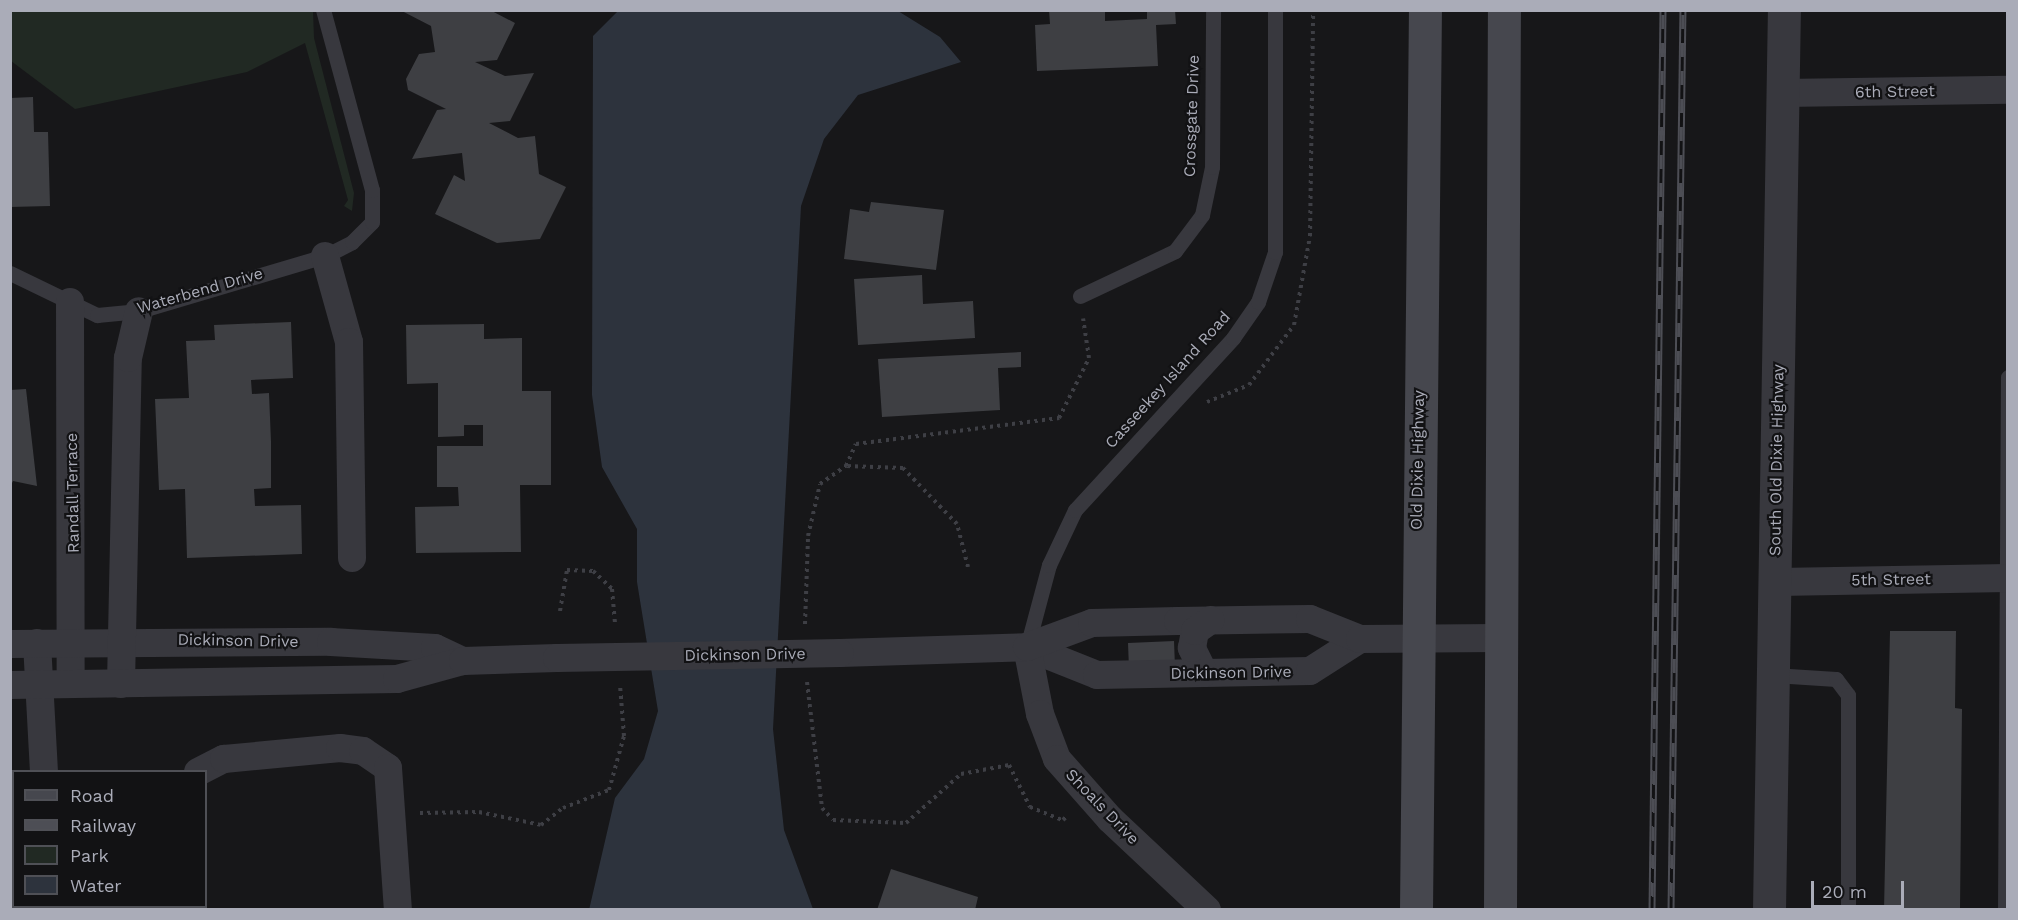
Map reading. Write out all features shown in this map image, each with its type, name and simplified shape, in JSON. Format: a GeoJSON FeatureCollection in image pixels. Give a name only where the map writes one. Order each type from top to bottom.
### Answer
{"type":"FeatureCollection","features":[{"type":"Feature","properties":{"kind":"main road","name":"Old Dixie Highway"},"geometry":{"type":"LineString","coordinates":[[1416,909],[1416,638],[1425,10]]}},
{"type":"Feature","properties":{"kind":"main road"},"geometry":{"type":"LineString","coordinates":[[1500,909],[1499,638],[1504,10]]}},
{"type":"Feature","properties":{"kind":"street","name":"South Old Dixie Highway"},"geometry":{"type":"LineString","coordinates":[[1769,909],[1784,10]]}},
{"type":"Feature","properties":{"kind":"street","name":"6th Street"},"geometry":{"type":"LineString","coordinates":[[1783,93],[2007,90]]}},
{"type":"Feature","properties":{"kind":"street"},"geometry":{"type":"LineString","coordinates":[[325,256],[349,342],[351,558]]}},
{"type":"Feature","properties":{"kind":"street","name":"Randall Terrace"},"geometry":{"type":"LineString","coordinates":[[70,302],[74,641],[71,684]]}},
{"type":"Feature","properties":{"kind":"street"},"geometry":{"type":"LineString","coordinates":[[121,684],[128,358],[139,310]]}},
{"type":"Feature","properties":{"kind":"street","name":"5th Street"},"geometry":{"type":"LineString","coordinates":[[1776,582],[2006,578]]}},
{"type":"Feature","properties":{"kind":"street","name":"Dickinson Drive"},"geometry":{"type":"LineString","coordinates":[[10,685],[397,679],[463,661],[1027,647],[1092,623],[1310,619],[1360,639],[1499,638]]}},
{"type":"Feature","properties":{"kind":"street"},"geometry":{"type":"LineString","coordinates":[[1204,673],[1192,648],[1195,631],[1211,620]]}},
{"type":"Feature","properties":{"kind":"street","name":"Dickinson Drive"},"geometry":{"type":"LineString","coordinates":[[1027,647],[1097,675],[1310,671],[1360,639]]}},
{"type":"Feature","properties":{"kind":"street","name":"Dickinson Drive"},"geometry":{"type":"LineString","coordinates":[[24,643],[122,641],[435,648],[463,661]]}},
{"type":"Feature","properties":{"kind":"street"},"geometry":{"type":"LineString","coordinates":[[24,643],[39,684],[44,770]]}},
{"type":"Feature","properties":{"kind":"street","name":"Shoals Drive"},"geometry":{"type":"LineString","coordinates":[[1027,647],[1040,714],[1057,759],[1086,795],[1207,909]]}},
{"type":"Feature","properties":{"kind":"street"},"geometry":{"type":"LineString","coordinates":[[200,770],[224,759],[363,751],[388,768],[395,813],[398,909]]}},
{"type":"Feature","properties":{"kind":"lane","name":"Waterbend Drive"},"geometry":{"type":"LineString","coordinates":[[10,273],[97,315],[139,310],[325,256],[352,242],[372,222],[372,190],[322,10]]}},
{"type":"Feature","properties":{"kind":"lane","name":"Crossgate Drive"},"geometry":{"type":"LineString","coordinates":[[1080,296],[1175,251],[1202,215],[1212,166],[1213,10]]}},
{"type":"Feature","properties":{"kind":"lane","name":"Casseekey Island Road"},"geometry":{"type":"LineString","coordinates":[[1027,647],[1049,565],[1075,510],[1233,338],[1258,302],[1275,252],[1275,10]]}},
{"type":"Feature","properties":{"kind":"lane"},"geometry":{"type":"LineString","coordinates":[[2006,909],[2007,377]]}},
{"type":"Feature","properties":{"kind":"lane"},"geometry":{"type":"LineString","coordinates":[[1773,675],[1836,679],[1844,683],[1848,695],[1848,909]]}},
{"type":"Feature","properties":{"kind":"path"},"geometry":{"type":"LineString","coordinates":[[805,635],[804,568],[820,484],[846,466],[856,444],[1059,418],[1089,358],[1080,296]]}},
{"type":"Feature","properties":{"kind":"path"},"geometry":{"type":"LineString","coordinates":[[846,466],[903,468],[957,524],[968,567]]}},
{"type":"Feature","properties":{"kind":"path"},"geometry":{"type":"LineString","coordinates":[[560,611],[567,570],[593,571],[612,589],[616,634]]}},
{"type":"Feature","properties":{"kind":"path"},"geometry":{"type":"LineString","coordinates":[[806,669],[822,808],[833,820],[906,823],[961,774],[1009,765],[1030,807],[1064,820],[1086,795]]}},
{"type":"Feature","properties":{"kind":"path"},"geometry":{"type":"LineString","coordinates":[[395,813],[479,812],[540,825],[563,808],[609,790],[624,736],[620,680]]}},
{"type":"Feature","properties":{"kind":"green space"},"geometry":{"type":"Polygon","coordinates":[[[10,11],[313,11],[314,38],[354,193],[352,211],[344,206],[348,200],[305,43],[247,72],[75,109],[11,61],[10,11]]]}},
{"type":"Feature","properties":{"kind":"water"},"geometry":{"type":"Polygon","coordinates":[[[618,11],[898,11],[940,37],[961,62],[858,95],[824,139],[801,206],[773,729],[784,830],[813,909],[589,910],[615,798],[644,759],[658,711],[637,582],[637,529],[602,467],[592,395],[593,36],[618,11]]]}},
{"type":"Feature","properties":{"kind":"building"},"geometry":{"type":"Polygon","coordinates":[[[400,10],[490,10],[515,23],[497,60],[475,62],[505,76],[534,73],[510,121],[489,123],[518,138],[535,136],[539,174],[566,187],[540,239],[497,243],[435,214],[454,175],[465,181],[462,153],[412,159],[437,110],[446,109],[408,90],[406,79],[419,54],[435,52],[431,26],[400,10]]]}},
{"type":"Feature","properties":{"kind":"building"},"geometry":{"type":"Polygon","coordinates":[[[1049,10],[1105,10],[1105,21],[1147,19],[1147,10],[1175,10],[1176,24],[1156,25],[1158,66],[1037,71],[1035,25],[1050,24],[1049,10]]]}},
{"type":"Feature","properties":{"kind":"building"},"geometry":{"type":"Polygon","coordinates":[[[33,97],[34,132],[48,132],[50,206],[10,207],[10,98],[33,97]]]}},
{"type":"Feature","properties":{"kind":"building"},"geometry":{"type":"Polygon","coordinates":[[[871,202],[944,210],[936,270],[844,259],[850,209],[869,212],[871,202]]]}},
{"type":"Feature","properties":{"kind":"building"},"geometry":{"type":"Polygon","coordinates":[[[922,275],[923,304],[973,301],[975,338],[858,345],[854,279],[922,275]]]}},
{"type":"Feature","properties":{"kind":"building"},"geometry":{"type":"Polygon","coordinates":[[[291,322],[293,378],[251,380],[252,394],[269,393],[271,442],[271,488],[254,489],[255,506],[301,505],[302,554],[187,558],[185,489],[159,490],[155,399],[189,398],[186,341],[215,340],[214,325],[291,322]]]}},
{"type":"Feature","properties":{"kind":"building"},"geometry":{"type":"Polygon","coordinates":[[[484,324],[484,339],[522,338],[522,391],[551,391],[551,485],[520,485],[521,552],[416,553],[415,507],[459,506],[458,487],[437,487],[437,446],[483,446],[483,425],[464,425],[464,436],[438,437],[438,383],[407,384],[406,325],[484,324]]]}},
{"type":"Feature","properties":{"kind":"building"},"geometry":{"type":"Polygon","coordinates":[[[1021,352],[1021,367],[998,368],[1000,410],[882,417],[878,359],[1021,352]]]}},
{"type":"Feature","properties":{"kind":"building"},"geometry":{"type":"Polygon","coordinates":[[[26,389],[37,486],[13,481],[10,487],[10,390],[26,389]]]}},
{"type":"Feature","properties":{"kind":"building"},"geometry":{"type":"Polygon","coordinates":[[[1890,631],[1956,631],[1955,708],[1962,709],[1960,910],[1884,910],[1890,631]]]}},
{"type":"Feature","properties":{"kind":"building"},"geometry":{"type":"Polygon","coordinates":[[[1174,641],[1175,667],[1129,669],[1128,643],[1174,641]]]}},
{"type":"Feature","properties":{"kind":"building"},"geometry":{"type":"Polygon","coordinates":[[[891,869],[978,897],[975,910],[877,910],[891,869]]]}},
{"type":"Feature","properties":{"kind":"railway"},"geometry":{"type":"LineString","coordinates":[[1652,910],[1663,10]]}},
{"type":"Feature","properties":{"kind":"railway"},"geometry":{"type":"LineString","coordinates":[[1671,910],[1683,10]]}}]}
